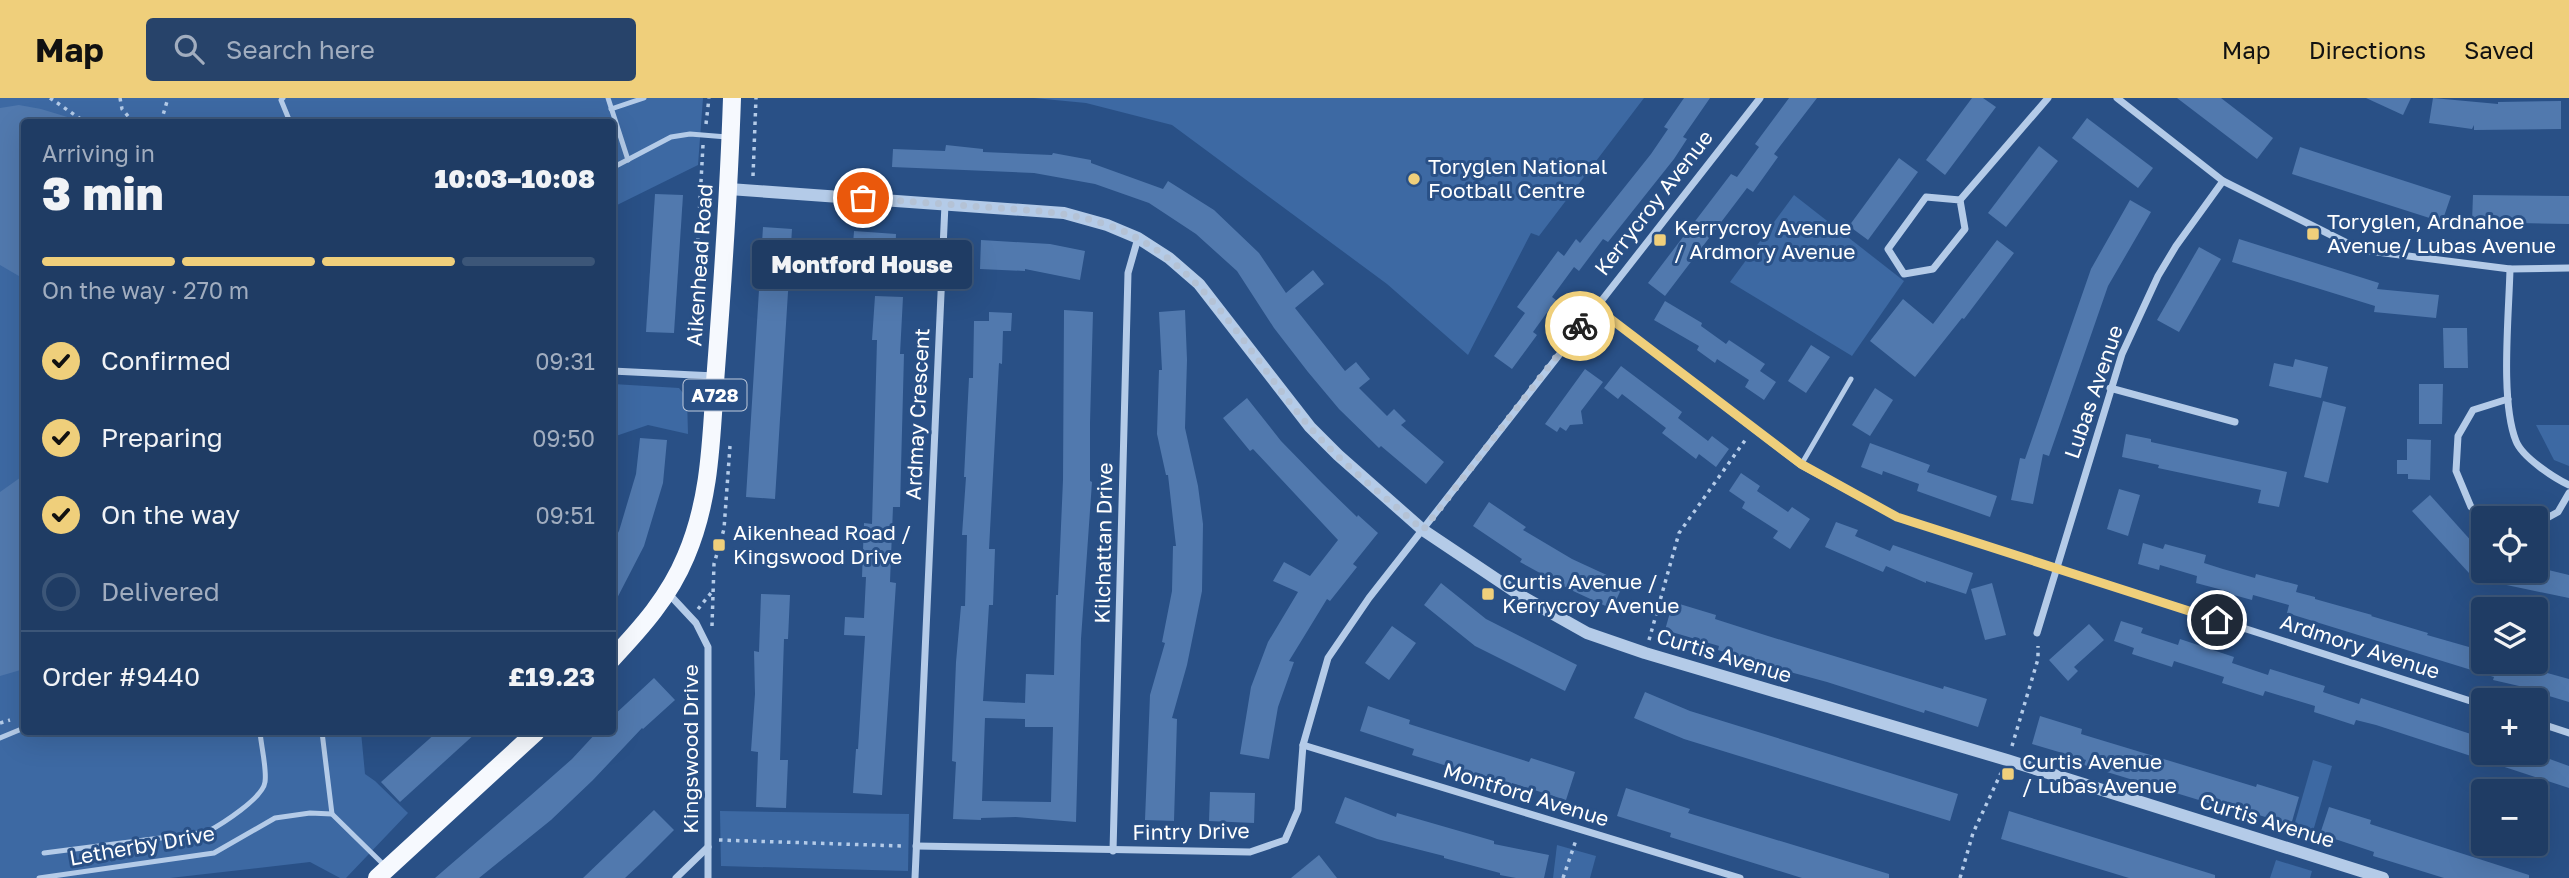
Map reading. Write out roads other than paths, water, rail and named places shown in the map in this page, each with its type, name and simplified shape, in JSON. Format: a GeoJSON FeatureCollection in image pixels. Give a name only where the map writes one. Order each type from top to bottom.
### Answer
{"type":"FeatureCollection","features":[{"type":"Feature","properties":{"kind":"main road","name":"Aikenhead Road"},"geometry":{"type":"LineString","coordinates":[[616,655],[648,621],[668,593],[693,539],[707,486],[714,425],[732,98]]}},
{"type":"Feature","properties":{"kind":"main road"},"geometry":{"type":"LineString","coordinates":[[382,873],[533,735]]}},
{"type":"Feature","properties":{"kind":"street","name":"Kerrycroy Avenue"},"geometry":{"type":"LineString","coordinates":[[1423,530],[1760,98]]}},
{"type":"Feature","properties":{"kind":"street"},"geometry":{"type":"LineString","coordinates":[[1960,200],[2049,98]]}},
{"type":"Feature","properties":{"kind":"street"},"geometry":{"type":"LineString","coordinates":[[2117,98],[2223,181],[2361,250],[2510,269],[2569,268]]}},
{"type":"Feature","properties":{"kind":"street","name":"Lubas Avenue"},"geometry":{"type":"LineString","coordinates":[[2037,633],[2110,388],[2136,321],[2176,246],[2223,181]]}},
{"type":"Feature","properties":{"kind":"street","name":"Curtis Avenue"},"geometry":{"type":"LineString","coordinates":[[729,189],[1064,213],[1107,225],[1138,238],[1169,258],[1199,284],[1310,427],[1423,530],[1523,597],[1587,633],[1645,653],[2007,760],[2383,878]]}},
{"type":"Feature","properties":{"kind":"street"},"geometry":{"type":"LineString","coordinates":[[1926,197],[1960,200],[1965,229],[1933,269],[1904,274],[1888,248],[1926,197]]}},
{"type":"Feature","properties":{"kind":"street","name":"Ardmay Crescent"},"geometry":{"type":"LineString","coordinates":[[915,878],[945,204]]}},
{"type":"Feature","properties":{"kind":"street","name":"Kilchattan Drive"},"geometry":{"type":"LineString","coordinates":[[1113,851],[1128,273],[1138,238]]}},
{"type":"Feature","properties":{"kind":"street"},"geometry":{"type":"LineString","coordinates":[[2510,269],[2508,399],[2516,443],[2549,475],[2569,485]]}},
{"type":"Feature","properties":{"kind":"street","name":"Ardmory Avenue"},"geometry":{"type":"LineString","coordinates":[[1595,307],[1801,464],[1897,517],[2471,701]]}},
{"type":"Feature","properties":{"kind":"street"},"geometry":{"type":"LineString","coordinates":[[616,371],[716,376]]}},
{"type":"Feature","properties":{"kind":"street"},"geometry":{"type":"LineString","coordinates":[[2110,388],[2235,422]]}},
{"type":"Feature","properties":{"kind":"street"},"geometry":{"type":"LineString","coordinates":[[2471,507],[2456,471],[2458,436],[2473,410],[2508,399]]}},
{"type":"Feature","properties":{"kind":"street"},"geometry":{"type":"LineString","coordinates":[[2548,517],[2558,512],[2569,493]]}},
{"type":"Feature","properties":{"kind":"street","name":"Fintry Drive"},"geometry":{"type":"LineString","coordinates":[[916,846],[1250,852],[1285,840],[1298,810],[1303,745],[1328,659],[1368,598],[1423,530]]}},
{"type":"Feature","properties":{"kind":"street","name":"Kingswood Drive"},"geometry":{"type":"LineString","coordinates":[[668,593],[691,617],[708,647],[708,878]]}},
{"type":"Feature","properties":{"kind":"street"},"geometry":{"type":"LineString","coordinates":[[2548,726],[2569,733]]}},
{"type":"Feature","properties":{"kind":"street","name":"Montford Avenue"},"geometry":{"type":"LineString","coordinates":[[1303,745],[1740,878]]}},
{"type":"Feature","properties":{"kind":"street"},"geometry":{"type":"LineString","coordinates":[[676,878],[708,843]]}},
{"type":"Feature","properties":{"kind":"lane"},"geometry":{"type":"LineString","coordinates":[[283,98],[281,100],[289,119]]}},
{"type":"Feature","properties":{"kind":"lane"},"geometry":{"type":"LineString","coordinates":[[608,98],[614,119]]}},
{"type":"Feature","properties":{"kind":"lane"},"geometry":{"type":"LineString","coordinates":[[611,109],[644,98]]}},
{"type":"Feature","properties":{"kind":"lane"},"geometry":{"type":"LineString","coordinates":[[616,124],[628,160]]}},
{"type":"Feature","properties":{"kind":"lane"},"geometry":{"type":"LineString","coordinates":[[616,166],[671,137],[690,134],[730,138]]}},
{"type":"Feature","properties":{"kind":"lane"},"geometry":{"type":"LineString","coordinates":[[1801,464],[1851,379]]}},
{"type":"Feature","properties":{"kind":"lane"},"geometry":{"type":"LineString","coordinates":[[0,738],[21,729]]}},
{"type":"Feature","properties":{"kind":"lane"},"geometry":{"type":"LineString","coordinates":[[44,853],[207,832],[218,826],[260,794],[265,782],[260,735]]}},
{"type":"Feature","properties":{"kind":"lane"},"geometry":{"type":"LineString","coordinates":[[321,735],[332,814],[382,873]]}},
{"type":"Feature","properties":{"kind":"lane","name":"Letherby Drive"},"geometry":{"type":"LineString","coordinates":[[38,878],[214,853],[275,818],[310,813],[332,814]]}},
{"type":"Feature","properties":{"kind":"place","name":"Toryglen National Football Centre"},"geometry":{"type":"Point","coordinates":[1414,179]}},
{"type":"Feature","properties":{"kind":"place","name":"Montford House"},"geometry":{"type":"Point","coordinates":[863,198]}},
{"type":"Feature","properties":{"kind":"place","name":"Toryglen, Ardnahoe Avenue/ Lubas Avenue"},"geometry":{"type":"Point","coordinates":[2313,234]}},
{"type":"Feature","properties":{"kind":"place","name":"Kerrycroy Avenue / Ardmory Avenue"},"geometry":{"type":"Point","coordinates":[1660,240]}},
{"type":"Feature","properties":{"kind":"place","name":"Aikenhead Road / Kingswood Drive"},"geometry":{"type":"Point","coordinates":[719,545]}},
{"type":"Feature","properties":{"kind":"place","name":"Curtis Avenue / Kerrycroy Avenue"},"geometry":{"type":"Point","coordinates":[1488,594]}},
{"type":"Feature","properties":{"kind":"place","name":"Curtis Avenue / Lubas Avenue"},"geometry":{"type":"Point","coordinates":[2008,774]}}]}
